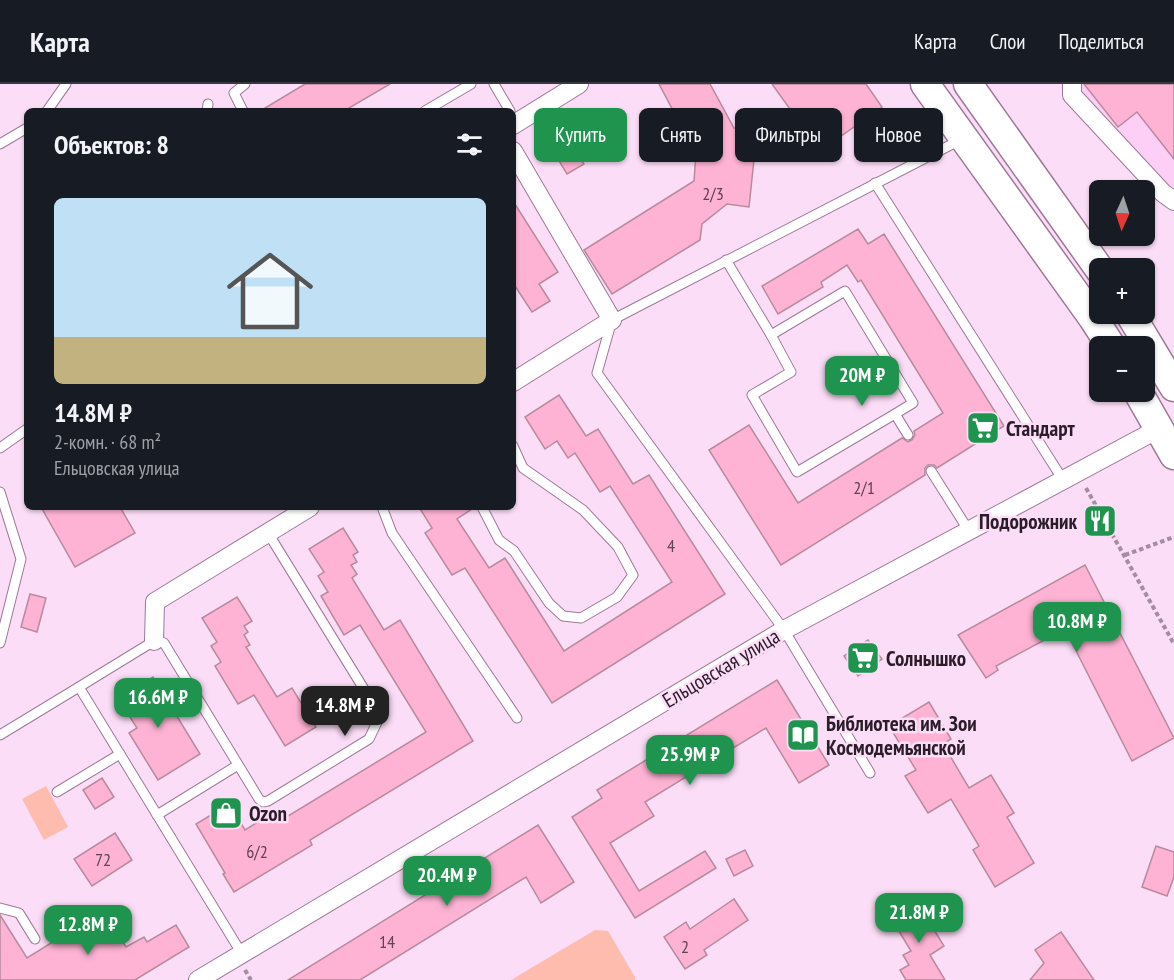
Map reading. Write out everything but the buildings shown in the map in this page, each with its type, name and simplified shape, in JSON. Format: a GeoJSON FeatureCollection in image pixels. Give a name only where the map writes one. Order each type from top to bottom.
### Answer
{"type":"FeatureCollection","features":[{"type":"Feature","properties":{"kind":"main road"},"geometry":{"type":"LineString","coordinates":[[925,84],[1105,336]]}},
{"type":"Feature","properties":{"kind":"main road"},"geometry":{"type":"LineString","coordinates":[[968,84],[1091,258]]}},
{"type":"Feature","properties":{"kind":"main road"},"geometry":{"type":"LineString","coordinates":[[1136,324],[1174,387]]}},
{"type":"Feature","properties":{"kind":"main road"},"geometry":{"type":"LineString","coordinates":[[1144,402],[1174,455]]}},
{"type":"Feature","properties":{"kind":"street"},"geometry":{"type":"LineString","coordinates":[[516,117],[579,84]]}},
{"type":"Feature","properties":{"kind":"street"},"geometry":{"type":"LineString","coordinates":[[1072,84],[1072,95],[1163,193],[1174,201]]}},
{"type":"Feature","properties":{"kind":"street"},"geometry":{"type":"LineString","coordinates":[[516,156],[612,320],[516,380]]}},
{"type":"Feature","properties":{"kind":"street","name":"Ельцовская улица"},"geometry":{"type":"LineString","coordinates":[[198,980],[784,630],[1160,428]]}},
{"type":"Feature","properties":{"kind":"street"},"geometry":{"type":"LineString","coordinates":[[154,641],[155,602],[305,510]]}},
{"type":"Feature","properties":{"kind":"lane"},"geometry":{"type":"LineString","coordinates":[[49,108],[66,84]]}},
{"type":"Feature","properties":{"kind":"lane"},"geometry":{"type":"LineString","coordinates":[[242,108],[234,93],[245,84]]}},
{"type":"Feature","properties":{"kind":"lane"},"geometry":{"type":"LineString","coordinates":[[430,108],[471,84]]}},
{"type":"Feature","properties":{"kind":"lane"},"geometry":{"type":"LineString","coordinates":[[494,84],[507,108]]}},
{"type":"Feature","properties":{"kind":"lane"},"geometry":{"type":"LineString","coordinates":[[0,144],[24,130]]}},
{"type":"Feature","properties":{"kind":"lane"},"geometry":{"type":"LineString","coordinates":[[870,773],[784,630],[597,374],[612,320],[964,138]]}},
{"type":"Feature","properties":{"kind":"lane"},"geometry":{"type":"LineString","coordinates":[[875,183],[1063,480]]}},
{"type":"Feature","properties":{"kind":"lane"},"geometry":{"type":"LineString","coordinates":[[726,260],[791,372],[752,395],[797,472],[913,403],[845,291],[771,335]]}},
{"type":"Feature","properties":{"kind":"lane"},"geometry":{"type":"LineString","coordinates":[[895,414],[908,435]]}},
{"type":"Feature","properties":{"kind":"lane"},"geometry":{"type":"LineString","coordinates":[[0,448],[24,431]]}},
{"type":"Feature","properties":{"kind":"lane"},"geometry":{"type":"LineString","coordinates":[[483,510],[498,540],[514,550],[549,603],[563,616],[581,618],[617,597],[633,575],[618,547],[583,510],[523,468],[516,453]]}},
{"type":"Feature","properties":{"kind":"lane"},"geometry":{"type":"LineString","coordinates":[[931,471],[969,531]]}},
{"type":"Feature","properties":{"kind":"lane"},"geometry":{"type":"LineString","coordinates":[[0,492],[21,559],[0,643]]}},
{"type":"Feature","properties":{"kind":"lane"},"geometry":{"type":"LineString","coordinates":[[383,510],[392,533],[517,718]]}},
{"type":"Feature","properties":{"kind":"lane"},"geometry":{"type":"LineString","coordinates":[[0,735],[154,641],[159,641],[164,643],[259,800],[263,802],[369,739],[379,718],[378,712],[268,532]]}},
{"type":"Feature","properties":{"kind":"lane"},"geometry":{"type":"LineString","coordinates":[[79,687],[242,954]]}},
{"type":"Feature","properties":{"kind":"lane"},"geometry":{"type":"LineString","coordinates":[[57,792],[120,754]]}},
{"type":"Feature","properties":{"kind":"lane"},"geometry":{"type":"LineString","coordinates":[[157,815],[238,765]]}},
{"type":"Feature","properties":{"kind":"lane"},"geometry":{"type":"LineString","coordinates":[[0,908],[19,913],[35,939]]}},
{"type":"Feature","properties":{"kind":"path"},"geometry":{"type":"LineString","coordinates":[[1174,537],[1125,555],[1174,644]]}},
{"type":"Feature","properties":{"kind":"shaded area"},"geometry":{"type":"Polygon","coordinates":[[[1061,84],[1174,84],[1174,208],[1155,187],[1155,180],[1148,180],[1061,84]]]}},
{"type":"Feature","properties":{"kind":"shaded area"},"geometry":{"type":"Polygon","coordinates":[[[46,786],[68,827],[44,840],[22,799],[46,786]]]}},
{"type":"Feature","properties":{"kind":"shaded area"},"geometry":{"type":"Polygon","coordinates":[[[595,930],[608,931],[635,980],[511,980],[595,930]]]}},
{"type":"Feature","properties":{"kind":"place","name":"Стандарт"},"geometry":{"type":"Point","coordinates":[983,428]}},
{"type":"Feature","properties":{"kind":"place","name":"Подорожник"},"geometry":{"type":"Point","coordinates":[1100,521]}},
{"type":"Feature","properties":{"kind":"place","name":"Солнышко"},"geometry":{"type":"Point","coordinates":[863,658]}},
{"type":"Feature","properties":{"kind":"place","name":"Библиотека им. Зои Космодемьянской"},"geometry":{"type":"Point","coordinates":[803,735]}},
{"type":"Feature","properties":{"kind":"place","name":"Ozon"},"geometry":{"type":"Point","coordinates":[226,813]}}]}
